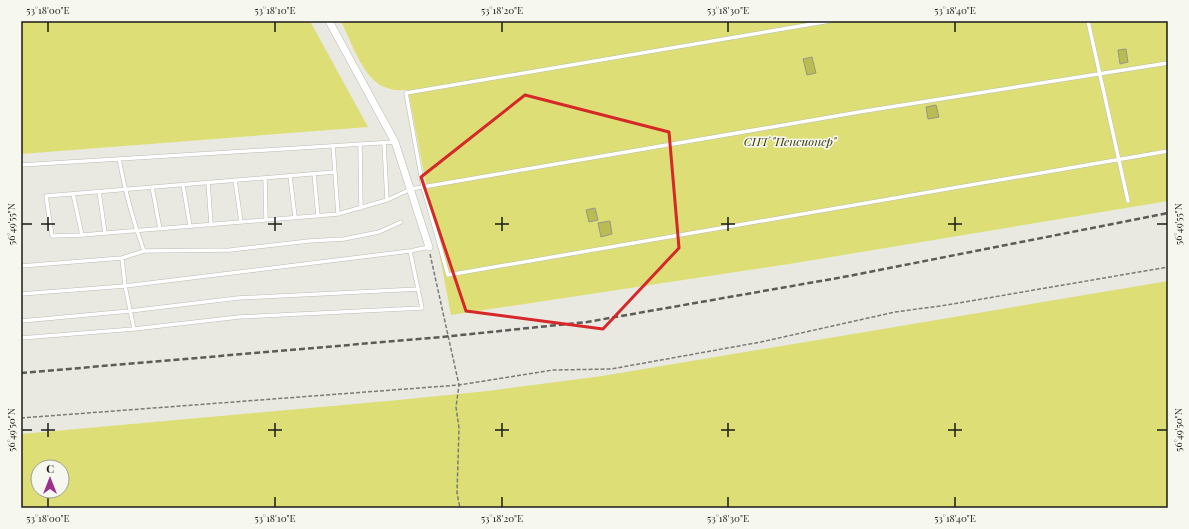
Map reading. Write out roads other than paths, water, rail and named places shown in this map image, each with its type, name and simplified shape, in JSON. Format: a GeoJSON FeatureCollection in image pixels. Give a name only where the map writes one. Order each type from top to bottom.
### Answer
{"type":"FeatureCollection","features":[{"type":"Feature","properties":{"kind":"street"},"geometry":{"type":"LineString","coordinates":[[329,21],[395,142],[429,247]]}},
{"type":"Feature","properties":{"kind":"lane"},"geometry":{"type":"LineString","coordinates":[[830,21],[406,93],[423,187],[448,275],[1168,151]]}},
{"type":"Feature","properties":{"kind":"lane"},"geometry":{"type":"LineString","coordinates":[[1088,21],[1128,201]]}},
{"type":"Feature","properties":{"kind":"lane"},"geometry":{"type":"LineString","coordinates":[[334,172],[46,196],[52,236],[105,234],[338,214],[387,200],[411,189],[865,111],[1168,62]]}},
{"type":"Feature","properties":{"kind":"lane"},"geometry":{"type":"LineString","coordinates":[[21,165],[395,142]]}},
{"type":"Feature","properties":{"kind":"lane"},"geometry":{"type":"LineString","coordinates":[[384,143],[387,200]]}},
{"type":"Feature","properties":{"kind":"lane"},"geometry":{"type":"LineString","coordinates":[[360,144],[361,208]]}},
{"type":"Feature","properties":{"kind":"lane"},"geometry":{"type":"LineString","coordinates":[[333,146],[338,214]]}},
{"type":"Feature","properties":{"kind":"lane"},"geometry":{"type":"LineString","coordinates":[[119,159],[136,231],[144,251]]}},
{"type":"Feature","properties":{"kind":"lane"},"geometry":{"type":"LineString","coordinates":[[314,174],[318,216]]}},
{"type":"Feature","properties":{"kind":"lane"},"geometry":{"type":"LineString","coordinates":[[290,176],[295,217]]}},
{"type":"Feature","properties":{"kind":"lane"},"geometry":{"type":"LineString","coordinates":[[265,178],[266,220]]}},
{"type":"Feature","properties":{"kind":"lane"},"geometry":{"type":"LineString","coordinates":[[235,180],[240,222]]}},
{"type":"Feature","properties":{"kind":"lane"},"geometry":{"type":"LineString","coordinates":[[208,182],[211,224]]}},
{"type":"Feature","properties":{"kind":"lane"},"geometry":{"type":"LineString","coordinates":[[183,184],[190,226]]}},
{"type":"Feature","properties":{"kind":"lane"},"geometry":{"type":"LineString","coordinates":[[152,187],[160,229]]}},
{"type":"Feature","properties":{"kind":"lane"},"geometry":{"type":"LineString","coordinates":[[99,191],[105,234]]}},
{"type":"Feature","properties":{"kind":"lane"},"geometry":{"type":"LineString","coordinates":[[72,194],[82,235]]}},
{"type":"Feature","properties":{"kind":"lane"},"geometry":{"type":"LineString","coordinates":[[21,266],[122,258],[144,251],[230,250],[309,241],[344,239],[379,232],[401,222]]}},
{"type":"Feature","properties":{"kind":"lane"},"geometry":{"type":"LineString","coordinates":[[21,294],[125,286],[410,251],[429,247]]}},
{"type":"Feature","properties":{"kind":"lane"},"geometry":{"type":"LineString","coordinates":[[21,338],[134,329],[239,317],[422,308],[410,251]]}},
{"type":"Feature","properties":{"kind":"lane"},"geometry":{"type":"LineString","coordinates":[[122,258],[125,286],[134,329]]}},
{"type":"Feature","properties":{"kind":"lane"},"geometry":{"type":"LineString","coordinates":[[21,321],[130,311],[238,298],[419,289]]}},
{"type":"Feature","properties":{"kind":"railway"},"geometry":{"type":"LineString","coordinates":[[21,373],[442,337],[587,322],[849,276],[1168,213]]}},
{"type":"Feature","properties":{"kind":"park label","name":"СНТ \"Пенсионер\""},"geometry":{"type":"Point","coordinates":[790,142]}}]}
